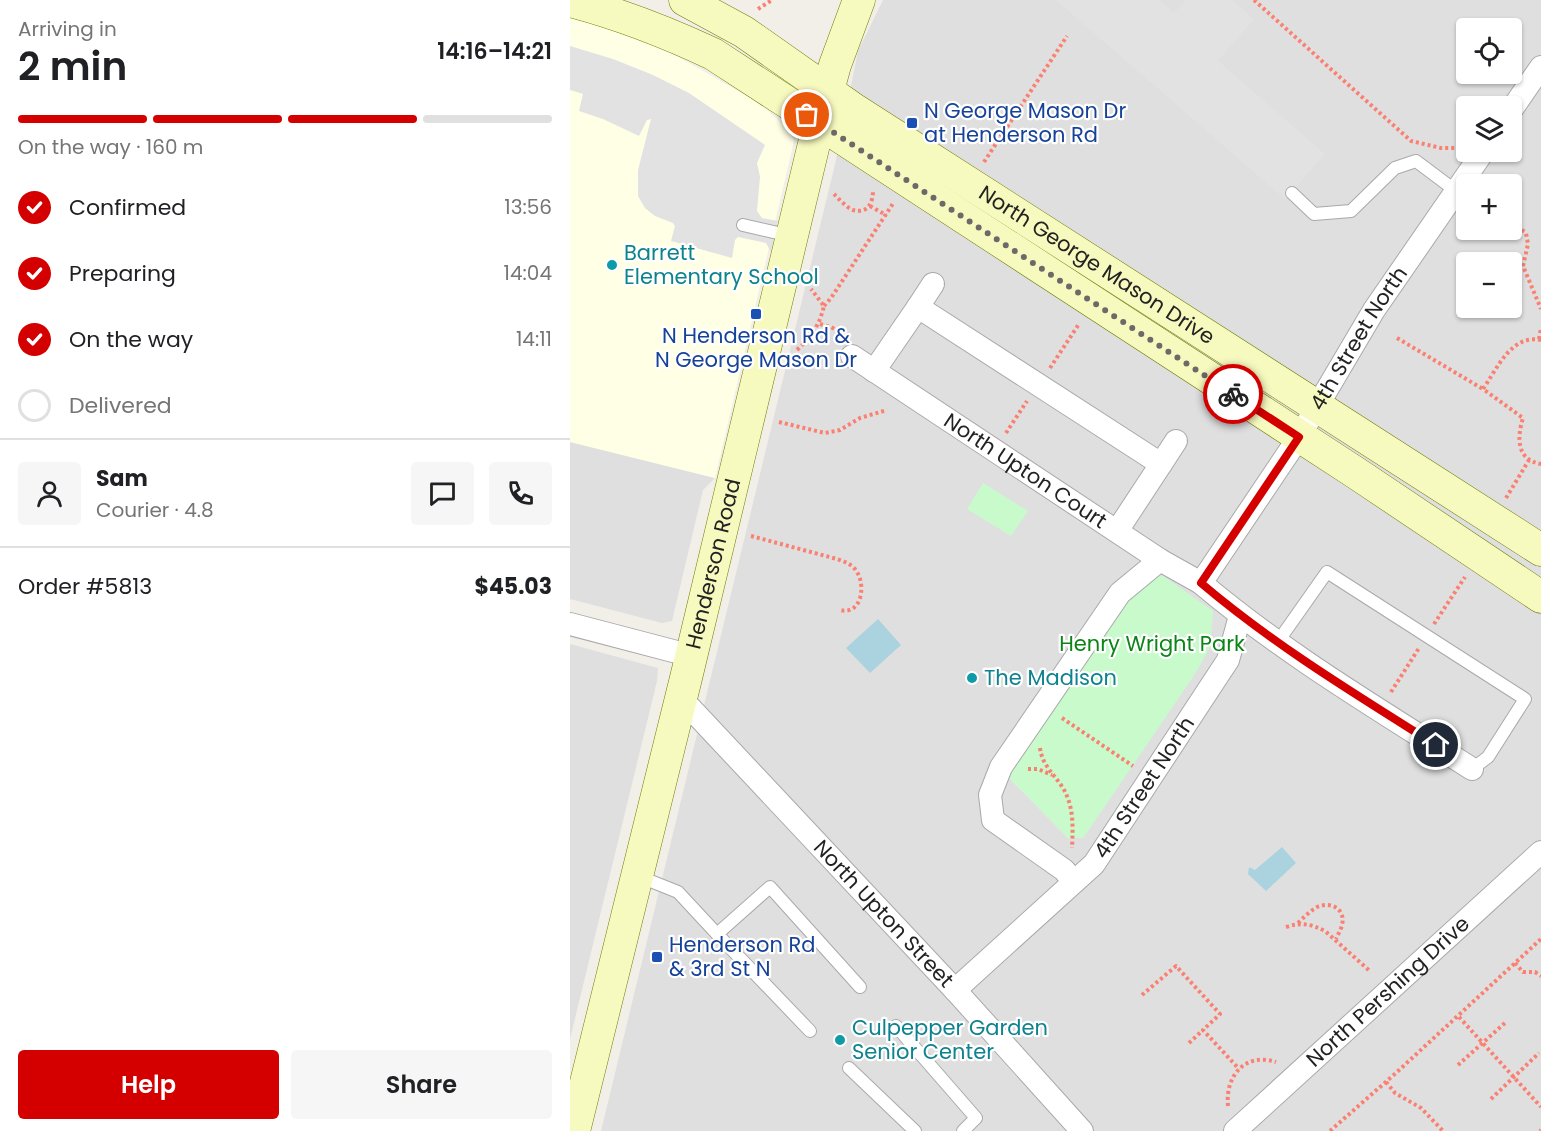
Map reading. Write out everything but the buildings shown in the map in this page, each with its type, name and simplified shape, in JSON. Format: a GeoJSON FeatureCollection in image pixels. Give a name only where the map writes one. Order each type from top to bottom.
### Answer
{"type":"FeatureCollection","features":[{"type":"Feature","properties":{"kind":"main road","name":"North George Mason Drive"},"geometry":{"type":"LineString","coordinates":[[685,0],[744,32],[855,110],[1541,550]]}},
{"type":"Feature","properties":{"kind":"main road","name":"Henderson Road"},"geometry":{"type":"LineString","coordinates":[[573,1131],[692,656],[819,123],[828,89],[859,0]]}},
{"type":"Feature","properties":{"kind":"main road","name":"North George Mason Drive"},"geometry":{"type":"LineString","coordinates":[[570,1],[612,12],[659,29],[713,54],[1541,597]]}},
{"type":"Feature","properties":{"kind":"street"},"geometry":{"type":"LineString","coordinates":[[1521,96],[1541,67]]}},
{"type":"Feature","properties":{"kind":"street","name":"4th Street North"},"geometry":{"type":"LineString","coordinates":[[1201,583],[1299,437],[1374,310],[1456,191]]}},
{"type":"Feature","properties":{"kind":"street"},"geometry":{"type":"LineString","coordinates":[[874,371],[933,284]]}},
{"type":"Feature","properties":{"kind":"street"},"geometry":{"type":"LineString","coordinates":[[918,307],[1161,464]]}},
{"type":"Feature","properties":{"kind":"street","name":"North Upton Court"},"geometry":{"type":"LineString","coordinates":[[852,356],[1160,560],[1201,583]]}},
{"type":"Feature","properties":{"kind":"street"},"geometry":{"type":"LineString","coordinates":[[1117,531],[1176,441]]}},
{"type":"Feature","properties":{"kind":"street"},"geometry":{"type":"LineString","coordinates":[[1074,882],[1064,870],[993,820],[990,795],[1001,767],[1120,593],[1160,560]]}},
{"type":"Feature","properties":{"kind":"street"},"geometry":{"type":"LineString","coordinates":[[1201,583],[1277,643],[1472,769]]}},
{"type":"Feature","properties":{"kind":"street","name":"4th Street North"},"geometry":{"type":"LineString","coordinates":[[956,990],[1094,864],[1228,660],[1240,616]]}},
{"type":"Feature","properties":{"kind":"street"},"geometry":{"type":"LineString","coordinates":[[570,624],[692,656]]}},
{"type":"Feature","properties":{"kind":"street","name":"North Upton Street"},"geometry":{"type":"LineString","coordinates":[[681,698],[956,990],[1082,1131]]}},
{"type":"Feature","properties":{"kind":"street","name":"North Pershing Drive"},"geometry":{"type":"LineString","coordinates":[[1235,1131],[1541,852]]}},
{"type":"Feature","properties":{"kind":"lane"},"geometry":{"type":"LineString","coordinates":[[1292,193],[1314,214],[1351,211],[1395,168],[1416,161],[1456,191]]}},
{"type":"Feature","properties":{"kind":"lane"},"geometry":{"type":"LineString","coordinates":[[743,225],[792,236]]}},
{"type":"Feature","properties":{"kind":"lane"},"geometry":{"type":"LineString","coordinates":[[1277,643],[1327,572],[1525,699],[1488,757],[1472,769]]}},
{"type":"Feature","properties":{"kind":"lane"},"geometry":{"type":"LineString","coordinates":[[637,875],[678,892],[810,1031]]}},
{"type":"Feature","properties":{"kind":"lane"},"geometry":{"type":"LineString","coordinates":[[717,934],[770,887],[860,987]]}},
{"type":"Feature","properties":{"kind":"lane"},"geometry":{"type":"LineString","coordinates":[[896,1026],[979,1124],[963,1131]]}},
{"type":"Feature","properties":{"kind":"lane"},"geometry":{"type":"LineString","coordinates":[[849,1068],[915,1131]]}},
{"type":"Feature","properties":{"kind":"path"},"geometry":{"type":"LineString","coordinates":[[748,14],[772,0]]}},
{"type":"Feature","properties":{"kind":"path"},"geometry":{"type":"LineString","coordinates":[[1254,0],[1411,141],[1456,149]]}},
{"type":"Feature","properties":{"kind":"path"},"geometry":{"type":"LineString","coordinates":[[984,162],[1067,36]]}},
{"type":"Feature","properties":{"kind":"path"},"geometry":{"type":"LineString","coordinates":[[834,194],[852,210],[863,210],[870,206],[873,198],[872,183]]}},
{"type":"Feature","properties":{"kind":"path"},"geometry":{"type":"LineString","coordinates":[[797,350],[811,337],[820,324],[824,306],[896,199]]}},
{"type":"Feature","properties":{"kind":"path"},"geometry":{"type":"LineString","coordinates":[[870,206],[886,215]]}},
{"type":"Feature","properties":{"kind":"path"},"geometry":{"type":"LineString","coordinates":[[1522,230],[1526,233],[1528,243],[1523,266],[1541,309]]}},
{"type":"Feature","properties":{"kind":"path"},"geometry":{"type":"LineString","coordinates":[[811,289],[824,306]]}},
{"type":"Feature","properties":{"kind":"path"},"geometry":{"type":"LineString","coordinates":[[1048,371],[1092,303]]}},
{"type":"Feature","properties":{"kind":"path"},"geometry":{"type":"LineString","coordinates":[[1483,389],[1508,350],[1526,340],[1540,340],[1541,328]]}},
{"type":"Feature","properties":{"kind":"path"},"geometry":{"type":"LineString","coordinates":[[1398,338],[1483,389],[1523,418],[1518,433],[1520,449],[1529,460],[1541,464]]}},
{"type":"Feature","properties":{"kind":"path"},"geometry":{"type":"LineString","coordinates":[[1003,438],[1032,393]]}},
{"type":"Feature","properties":{"kind":"path"},"geometry":{"type":"LineString","coordinates":[[779,422],[825,433],[840,430],[860,418],[887,410]]}},
{"type":"Feature","properties":{"kind":"path"},"geometry":{"type":"LineString","coordinates":[[1504,501],[1529,460]]}},
{"type":"Feature","properties":{"kind":"path"},"geometry":{"type":"LineString","coordinates":[[751,536],[837,558],[848,563],[856,570],[861,581],[858,601],[854,609],[847,612],[840,610]]}},
{"type":"Feature","properties":{"kind":"path"},"geometry":{"type":"LineString","coordinates":[[1380,709],[1478,557]]}},
{"type":"Feature","properties":{"kind":"path"},"geometry":{"type":"LineString","coordinates":[[1053,713],[1140,771]]}},
{"type":"Feature","properties":{"kind":"path"},"geometry":{"type":"LineString","coordinates":[[1039,744],[1045,765],[1062,787],[1070,804],[1074,824],[1072,848]]}},
{"type":"Feature","properties":{"kind":"path"},"geometry":{"type":"LineString","coordinates":[[1023,769],[1038,769],[1053,776]]}},
{"type":"Feature","properties":{"kind":"path"},"geometry":{"type":"LineString","coordinates":[[1286,927],[1298,923],[1315,908],[1335,906],[1343,916],[1343,924],[1336,939]]}},
{"type":"Feature","properties":{"kind":"path"},"geometry":{"type":"LineString","coordinates":[[1298,923],[1316,926],[1336,939],[1371,972]]}},
{"type":"Feature","properties":{"kind":"path"},"geometry":{"type":"LineString","coordinates":[[1330,1131],[1541,939]]}},
{"type":"Feature","properties":{"kind":"path"},"geometry":{"type":"LineString","coordinates":[[1515,963],[1523,972],[1535,972],[1541,976]]}},
{"type":"Feature","properties":{"kind":"path"},"geometry":{"type":"LineString","coordinates":[[1142,995],[1176,966],[1220,1014],[1189,1043]]}},
{"type":"Feature","properties":{"kind":"path"},"geometry":{"type":"LineString","coordinates":[[1459,1016],[1541,1107]]}},
{"type":"Feature","properties":{"kind":"path"},"geometry":{"type":"LineString","coordinates":[[1458,1065],[1507,1021]]}},
{"type":"Feature","properties":{"kind":"path"},"geometry":{"type":"LineString","coordinates":[[1203,1030],[1239,1069]]}},
{"type":"Feature","properties":{"kind":"path"},"geometry":{"type":"LineString","coordinates":[[1491,1099],[1539,1053]]}},
{"type":"Feature","properties":{"kind":"path"},"geometry":{"type":"LineString","coordinates":[[1228,1106],[1228,1084],[1239,1069],[1253,1060],[1264,1058],[1276,1062]]}},
{"type":"Feature","properties":{"kind":"path"},"geometry":{"type":"LineString","coordinates":[[1386,1082],[1395,1093],[1421,1108],[1443,1131]]}},
{"type":"Feature","properties":{"kind":"shaded area"},"geometry":{"type":"Polygon","coordinates":[[[883,0],[1541,0],[1541,1131],[601,1131],[836,160],[858,51],[883,0]],[[1010,779],[1069,839],[1084,837],[1010,779]]]}},
{"type":"Feature","properties":{"kind":"shaded area"},"geometry":{"type":"Polygon","coordinates":[[[1056,0],[1159,0],[1174,13],[1186,0],[1232,0],[1254,19],[1218,61],[1325,154],[1285,199],[1056,0]]]}},
{"type":"Feature","properties":{"kind":"shaded area"},"geometry":{"type":"Polygon","coordinates":[[[570,17],[659,46],[756,101],[790,130],[794,141],[715,478],[570,442],[570,17]]]}},
{"type":"Feature","properties":{"kind":"shaded area"},"geometry":{"type":"Polygon","coordinates":[[[570,46],[613,59],[689,93],[765,145],[757,163],[760,177],[757,211],[762,218],[778,221],[771,252],[766,243],[738,237],[735,240],[732,258],[671,241],[675,226],[673,223],[655,216],[645,208],[638,196],[638,170],[651,119],[647,120],[639,136],[603,119],[579,111],[583,94],[570,90],[570,46]]]}},
{"type":"Feature","properties":{"kind":"shaded area"},"geometry":{"type":"Polygon","coordinates":[[[570,442],[715,478],[703,490],[672,621],[662,623],[570,599],[570,442]]]}},
{"type":"Feature","properties":{"kind":"shaded area"},"geometry":{"type":"Polygon","coordinates":[[[570,644],[658,668],[657,681],[570,1039],[570,644]]]}},
{"type":"Feature","properties":{"kind":"green space"},"geometry":{"type":"Polygon","coordinates":[[[983,483],[1028,511],[1011,536],[967,509],[983,483]]]}},
{"type":"Feature","properties":{"kind":"green space","name":"Henry Wright Park"},"geometry":{"type":"Polygon","coordinates":[[[1156,571],[1213,611],[1210,647],[1195,674],[1084,837],[1069,839],[1010,779],[1009,765],[1132,579],[1156,571]]]}},
{"type":"Feature","properties":{"kind":"water"},"geometry":{"type":"Polygon","coordinates":[[[878,619],[901,645],[870,673],[846,648],[878,619]]]}},
{"type":"Feature","properties":{"kind":"water"},"geometry":{"type":"Polygon","coordinates":[[[1282,847],[1296,863],[1266,891],[1248,874],[1249,867],[1255,870],[1282,847]]]}},
{"type":"Feature","properties":{"kind":"way so far"},"geometry":{"type":"LineString","coordinates":[[807,115],[1233,394]]}},
{"type":"Feature","properties":{"kind":"place","name":"N George Mason Dr at Henderson Rd"},"geometry":{"type":"Point","coordinates":[912,123]}},
{"type":"Feature","properties":{"kind":"place","name":"Barrett Elementary School"},"geometry":{"type":"Point","coordinates":[612,265]}},
{"type":"Feature","properties":{"kind":"place","name":"N Henderson Rd & N George Mason Dr"},"geometry":{"type":"Point","coordinates":[756,314]}},
{"type":"Feature","properties":{"kind":"place","name":"The Madison"},"geometry":{"type":"Point","coordinates":[972,678]}},
{"type":"Feature","properties":{"kind":"place","name":"Henderson Rd & 3rd St N"},"geometry":{"type":"Point","coordinates":[657,957]}},
{"type":"Feature","properties":{"kind":"place","name":"Culpepper Garden Senior Center"},"geometry":{"type":"Point","coordinates":[840,1040]}},
{"type":"Feature","properties":{"kind":"route"},"geometry":{"type":"LineString","coordinates":[[1233,394],[1299,437],[1201,583],[1277,643],[1436,745]]}}]}
